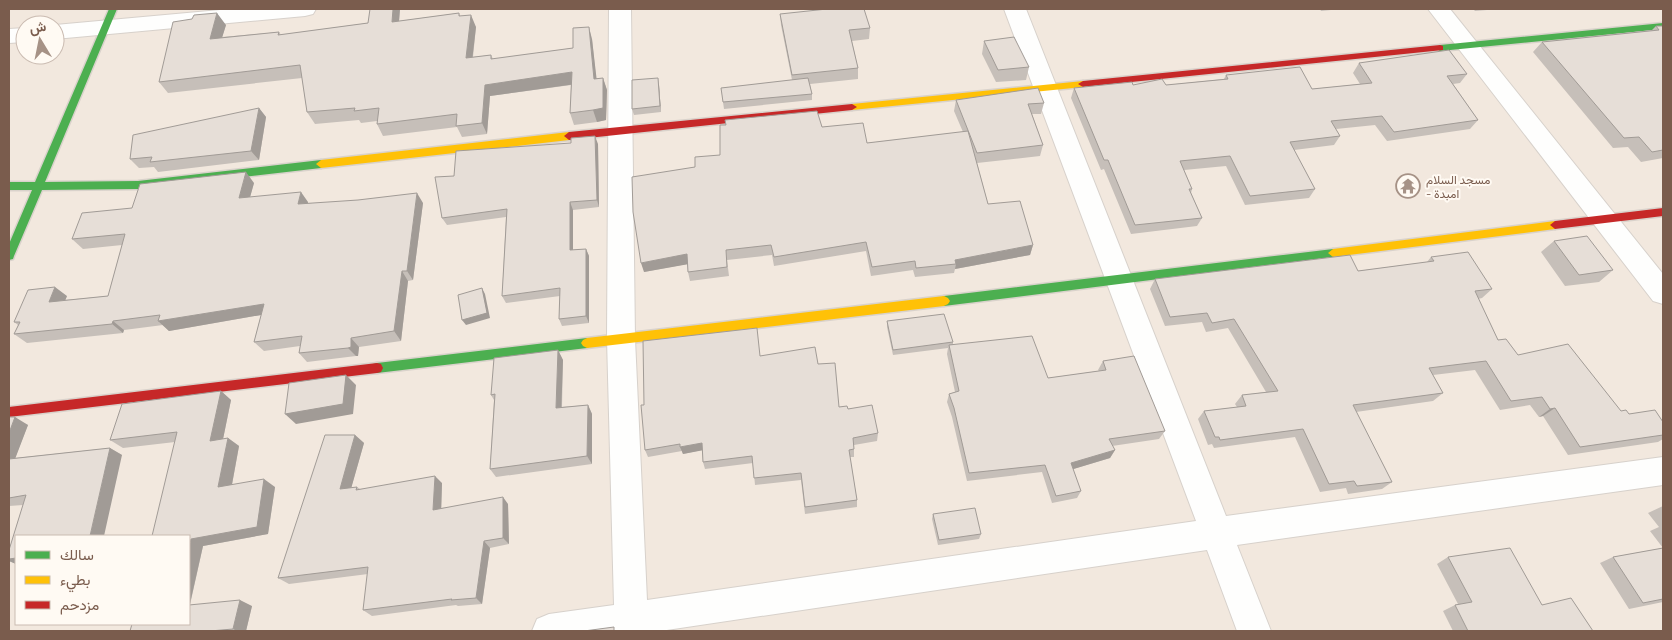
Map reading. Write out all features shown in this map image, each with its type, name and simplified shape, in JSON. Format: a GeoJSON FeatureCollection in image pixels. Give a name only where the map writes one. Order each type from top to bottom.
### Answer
{"type":"FeatureCollection","features":[{"type":"Feature","properties":{"kind":"street"},"geometry":{"type":"LineString","coordinates":[[65,29],[109,18],[305,9]]}},
{"type":"Feature","properties":{"kind":"street"},"geometry":{"type":"LineString","coordinates":[[620,9],[622,130],[621,339],[632,625]]}},
{"type":"Feature","properties":{"kind":"street"},"geometry":{"type":"LineString","coordinates":[[1015,9],[1254,631]]}},
{"type":"Feature","properties":{"kind":"street"},"geometry":{"type":"LineString","coordinates":[[1439,9],[1663,293]]}},
{"type":"Feature","properties":{"kind":"street"},"geometry":{"type":"LineString","coordinates":[[9,256],[109,18]]}},
{"type":"Feature","properties":{"kind":"street"},"geometry":{"type":"LineString","coordinates":[[9,186],[138,185],[622,130],[1470,47],[1663,26]]}},
{"type":"Feature","properties":{"kind":"street"},"geometry":{"type":"LineString","coordinates":[[9,412],[1118,280],[1663,212]]}},
{"type":"Feature","properties":{"kind":"street"},"geometry":{"type":"LineString","coordinates":[[549,631],[632,625],[1216,533],[1663,471]]}},
{"type":"Feature","properties":{"kind":"shaded area"},"geometry":{"type":"Polygon","coordinates":[[[9,9],[1663,9],[1663,631],[9,631],[9,9]]]}},
{"type":"Feature","properties":{"kind":"building"},"geometry":{"type":"Polygon","coordinates":[[[370,9],[393,9],[392,22],[459,13],[459,16],[471,15],[466,58],[491,55],[491,59],[573,48],[573,28],[589,27],[594,79],[603,78],[603,108],[570,113],[572,72],[485,85],[482,123],[456,126],[457,114],[377,124],[379,108],[354,111],[355,108],[307,112],[300,65],[159,82],[173,22],[192,19],[194,15],[217,13],[210,39],[279,32],[278,35],[368,23],[370,9]]]}},
{"type":"Feature","properties":{"kind":"building"},"geometry":{"type":"Polygon","coordinates":[[[827,9],[864,9],[870,28],[849,30],[858,68],[792,75],[780,14],[827,9]]]}},
{"type":"Feature","properties":{"kind":"building"},"geometry":{"type":"Polygon","coordinates":[[[1656,26],[1663,26],[1663,150],[1652,152],[1639,137],[1624,138],[1542,42],[1659,30],[1656,26]]]}},
{"type":"Feature","properties":{"kind":"building"},"geometry":{"type":"Polygon","coordinates":[[[1014,37],[1029,67],[998,70],[984,41],[1014,37]]]}},
{"type":"Feature","properties":{"kind":"building"},"geometry":{"type":"Polygon","coordinates":[[[1449,50],[1467,74],[1447,76],[1478,120],[1394,132],[1382,116],[1331,121],[1340,136],[1290,142],[1315,189],[1250,196],[1230,156],[1180,161],[1192,189],[1189,189],[1202,218],[1135,225],[1108,160],[1104,160],[1074,88],[1132,82],[1133,85],[1162,79],[1166,85],[1228,79],[1226,75],[1300,67],[1312,89],[1372,83],[1359,63],[1449,50]]]}},
{"type":"Feature","properties":{"kind":"building"},"geometry":{"type":"Polygon","coordinates":[[[658,78],[660,106],[632,109],[632,80],[658,78]]]}},
{"type":"Feature","properties":{"kind":"building"},"geometry":{"type":"Polygon","coordinates":[[[808,78],[812,94],[723,102],[721,88],[808,78]]]}},
{"type":"Feature","properties":{"kind":"building"},"geometry":{"type":"Polygon","coordinates":[[[1038,88],[1044,103],[1028,104],[1043,145],[977,153],[956,100],[1038,88]]]}},
{"type":"Feature","properties":{"kind":"building"},"geometry":{"type":"Polygon","coordinates":[[[259,108],[251,151],[150,162],[152,157],[130,159],[133,135],[259,108]]]}},
{"type":"Feature","properties":{"kind":"building"},"geometry":{"type":"Polygon","coordinates":[[[817,111],[822,127],[863,123],[867,143],[968,131],[988,204],[1020,201],[1033,245],[955,260],[956,264],[916,268],[915,261],[872,267],[866,242],[774,257],[771,245],[726,250],[727,267],[688,272],[687,254],[641,263],[633,212],[632,177],[695,167],[695,157],[720,155],[720,125],[726,125],[725,120],[817,111]]]}},
{"type":"Feature","properties":{"kind":"building"},"geometry":{"type":"Polygon","coordinates":[[[595,136],[597,200],[570,202],[570,250],[586,249],[586,316],[559,319],[560,288],[502,296],[507,209],[442,218],[435,177],[454,176],[456,151],[571,143],[571,138],[595,136]]]}},
{"type":"Feature","properties":{"kind":"building"},"geometry":{"type":"Polygon","coordinates":[[[246,172],[239,198],[301,192],[298,204],[358,200],[417,193],[407,271],[402,271],[394,331],[351,338],[351,347],[348,348],[299,353],[302,336],[254,342],[264,304],[158,321],[160,315],[113,321],[112,324],[14,334],[20,322],[14,322],[28,290],[55,287],[49,302],[108,296],[125,234],[72,239],[82,213],[132,208],[140,184],[246,172]]]}},
{"type":"Feature","properties":{"kind":"building"},"geometry":{"type":"Polygon","coordinates":[[[1587,236],[1613,270],[1579,275],[1554,241],[1587,236]]]}},
{"type":"Feature","properties":{"kind":"building"},"geometry":{"type":"Polygon","coordinates":[[[1468,252],[1492,289],[1475,291],[1498,340],[1506,339],[1518,355],[1568,344],[1621,411],[1626,410],[1629,414],[1655,410],[1663,422],[1663,435],[1580,447],[1555,408],[1550,409],[1542,397],[1511,401],[1486,361],[1429,368],[1443,393],[1353,405],[1392,482],[1357,486],[1354,481],[1329,484],[1303,429],[1220,440],[1219,437],[1215,437],[1204,411],[1246,406],[1242,395],[1278,391],[1234,319],[1212,323],[1207,313],[1170,317],[1155,279],[1350,255],[1358,271],[1434,261],[1431,257],[1468,252]]]}},
{"type":"Feature","properties":{"kind":"building"},"geometry":{"type":"Polygon","coordinates":[[[482,288],[487,313],[462,320],[458,295],[482,288]]]}},
{"type":"Feature","properties":{"kind":"building"},"geometry":{"type":"Polygon","coordinates":[[[944,314],[953,342],[893,350],[887,321],[944,314]]]}},
{"type":"Feature","properties":{"kind":"building"},"geometry":{"type":"Polygon","coordinates":[[[757,328],[760,356],[815,347],[818,364],[835,363],[839,407],[847,406],[848,409],[872,405],[878,433],[853,438],[854,449],[849,450],[857,500],[805,507],[801,473],[754,478],[752,456],[703,462],[702,443],[680,447],[680,444],[645,450],[641,405],[644,405],[643,341],[757,328]]]}},
{"type":"Feature","properties":{"kind":"building"},"geometry":{"type":"Polygon","coordinates":[[[1032,336],[1048,378],[1106,370],[1103,361],[1134,356],[1165,431],[1109,439],[1115,450],[1071,463],[1081,491],[1056,496],[1045,465],[969,473],[949,394],[959,391],[949,345],[1032,336]]]}},
{"type":"Feature","properties":{"kind":"building"},"geometry":{"type":"Polygon","coordinates":[[[558,350],[556,408],[588,405],[587,456],[490,469],[495,394],[491,395],[494,358],[558,350]]]}},
{"type":"Feature","properties":{"kind":"building"},"geometry":{"type":"Polygon","coordinates":[[[346,375],[343,404],[285,414],[289,383],[346,375]]]}},
{"type":"Feature","properties":{"kind":"building"},"geometry":{"type":"Polygon","coordinates":[[[221,391],[210,441],[228,438],[218,487],[264,479],[257,527],[191,539],[190,544],[190,535],[152,535],[177,432],[110,440],[122,404],[221,391]]]}},
{"type":"Feature","properties":{"kind":"building"},"geometry":{"type":"Polygon","coordinates":[[[9,417],[15,417],[9,433],[9,417]]]}},
{"type":"Feature","properties":{"kind":"building"},"geometry":{"type":"Polygon","coordinates":[[[325,435],[355,435],[340,489],[357,487],[356,490],[435,476],[433,510],[503,497],[503,538],[484,541],[476,598],[452,599],[363,610],[368,567],[278,578],[325,435]]]}},
{"type":"Feature","properties":{"kind":"building"},"geometry":{"type":"Polygon","coordinates":[[[110,448],[90,535],[15,535],[15,558],[9,559],[9,550],[26,495],[9,498],[9,459],[110,448]]]}},
{"type":"Feature","properties":{"kind":"building"},"geometry":{"type":"Polygon","coordinates":[[[975,508],[981,534],[939,540],[933,514],[975,508]]]}},
{"type":"Feature","properties":{"kind":"building"},"geometry":{"type":"Polygon","coordinates":[[[1510,548],[1542,605],[1571,598],[1593,631],[1468,631],[1455,605],[1472,602],[1448,557],[1510,548]]]}},
{"type":"Feature","properties":{"kind":"building"},"geometry":{"type":"Polygon","coordinates":[[[1663,548],[1663,599],[1643,603],[1613,557],[1663,548]]]}},
{"type":"Feature","properties":{"kind":"building"},"geometry":{"type":"Polygon","coordinates":[[[240,600],[233,629],[210,631],[130,631],[132,625],[190,625],[190,605],[240,600]]]}},
{"type":"Feature","properties":{"kind":"building"},"geometry":{"type":"Polygon","coordinates":[[[614,627],[614,631],[584,631],[614,627]]]}},
{"type":"Feature","properties":{"kind":"traffic: fast"},"geometry":{"type":"LineString","coordinates":[[9,256],[113,9]]}},
{"type":"Feature","properties":{"kind":"traffic: fast"},"geometry":{"type":"LineString","coordinates":[[1440,48],[1663,26]]}},
{"type":"Feature","properties":{"kind":"traffic: fast"},"geometry":{"type":"LineString","coordinates":[[9,186],[138,185],[321,164]]}},
{"type":"Feature","properties":{"kind":"traffic: fast"},"geometry":{"type":"LineString","coordinates":[[944,301],[1333,253]]}},
{"type":"Feature","properties":{"kind":"traffic: fast"},"geometry":{"type":"LineString","coordinates":[[377,368],[587,343]]}},
{"type":"Feature","properties":{"kind":"traffic: slow"},"geometry":{"type":"LineString","coordinates":[[852,107],[1083,84]]}},
{"type":"Feature","properties":{"kind":"traffic: slow"},"geometry":{"type":"LineString","coordinates":[[321,164],[569,136]]}},
{"type":"Feature","properties":{"kind":"traffic: slow"},"geometry":{"type":"LineString","coordinates":[[1333,253],[1555,225]]}},
{"type":"Feature","properties":{"kind":"traffic: slow"},"geometry":{"type":"LineString","coordinates":[[587,343],[944,301]]}},
{"type":"Feature","properties":{"kind":"traffic: jam"},"geometry":{"type":"LineString","coordinates":[[1083,84],[1440,48]]}},
{"type":"Feature","properties":{"kind":"traffic: jam"},"geometry":{"type":"LineString","coordinates":[[569,136],[852,107]]}},
{"type":"Feature","properties":{"kind":"traffic: jam"},"geometry":{"type":"LineString","coordinates":[[1555,225],[1663,212]]}},
{"type":"Feature","properties":{"kind":"traffic: jam"},"geometry":{"type":"LineString","coordinates":[[9,412],[377,368]]}},
{"type":"Feature","properties":{"kind":"place","name":"مسجد السلام - امبدة"},"geometry":{"type":"Point","coordinates":[1408,186]}}]}
